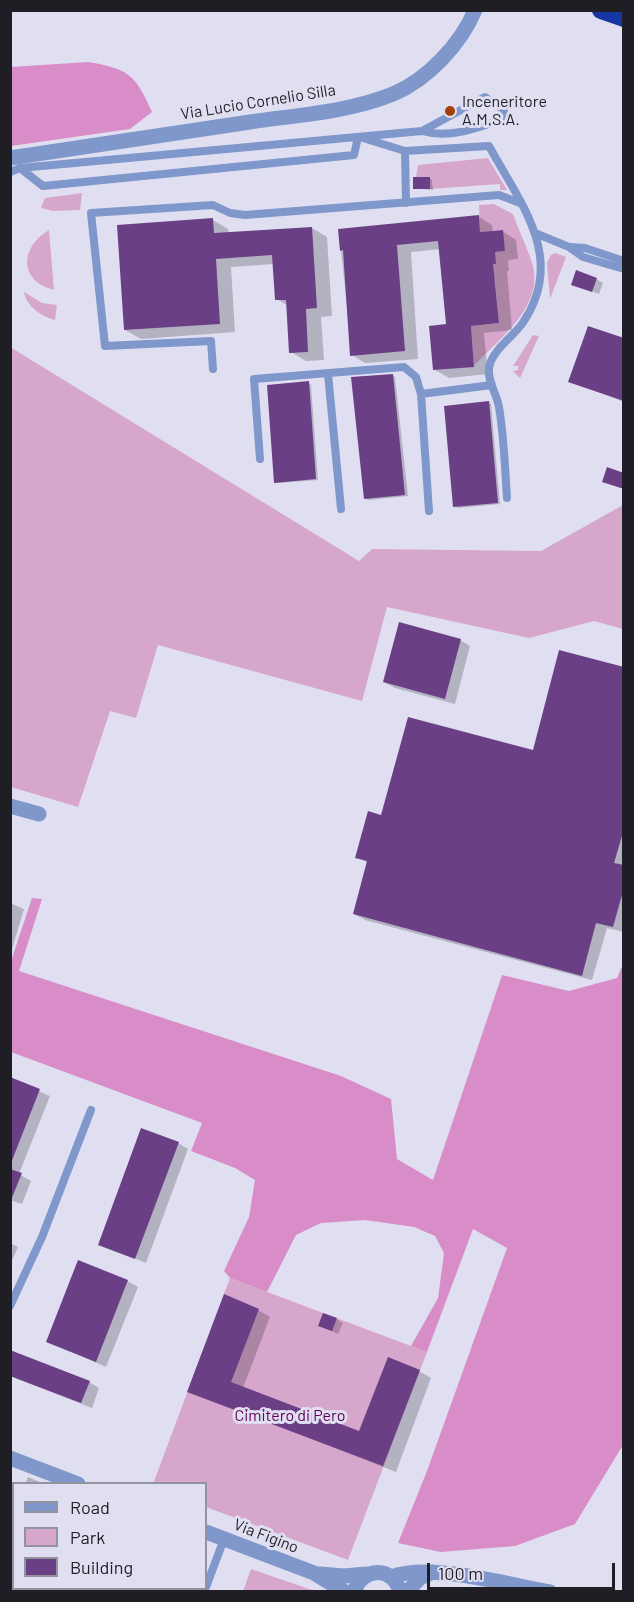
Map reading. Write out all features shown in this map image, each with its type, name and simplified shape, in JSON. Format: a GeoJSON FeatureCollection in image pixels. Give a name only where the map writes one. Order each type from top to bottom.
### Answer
{"type":"FeatureCollection","features":[{"type":"Feature","properties":{"kind":"highway"},"geometry":{"type":"LineString","coordinates":[[601,10],[624,18]]}},
{"type":"Feature","properties":{"kind":"street","name":"Via Lucio Cornelio Silla"},"geometry":{"type":"LineString","coordinates":[[15,163],[364,103],[394,94],[427,71],[449,50],[474,12]]}},
{"type":"Feature","properties":{"kind":"street"},"geometry":{"type":"LineString","coordinates":[[10,806],[39,814]]}},
{"type":"Feature","properties":{"kind":"street"},"geometry":{"type":"LineString","coordinates":[[10,1458],[61,1480]]}},
{"type":"Feature","properties":{"kind":"street","name":"Via Figino"},"geometry":{"type":"LineString","coordinates":[[207,1532],[314,1573],[345,1592]]}},
{"type":"Feature","properties":{"kind":"street","name":"Via Figino"},"geometry":{"type":"LineString","coordinates":[[314,1573],[344,1576],[380,1572],[392,1577],[403,1572],[434,1572],[550,1592]]}},
{"type":"Feature","properties":{"kind":"street"},"geometry":{"type":"LineString","coordinates":[[407,1592],[420,1578],[434,1572]]}},
{"type":"Feature","properties":{"kind":"street"},"geometry":{"type":"LineString","coordinates":[[354,1592],[366,1574]]}},
{"type":"Feature","properties":{"kind":"street"},"geometry":{"type":"LineString","coordinates":[[392,1577],[400,1592]]}},
{"type":"Feature","properties":{"kind":"lane","name":"Via Lucio Cornelio Silla"},"geometry":{"type":"LineString","coordinates":[[10,172],[15,163],[422,131],[440,134],[475,129],[503,119],[504,110],[485,97],[422,131]]}},
{"type":"Feature","properties":{"kind":"lane"},"geometry":{"type":"LineString","coordinates":[[15,163],[43,186],[354,155],[358,136],[405,151],[489,146],[535,233],[542,267],[538,297],[519,329],[494,355],[489,367],[499,405],[507,498]]}},
{"type":"Feature","properties":{"kind":"lane"},"geometry":{"type":"LineString","coordinates":[[405,151],[406,203]]}},
{"type":"Feature","properties":{"kind":"lane"},"geometry":{"type":"LineString","coordinates":[[213,369],[211,341],[105,345],[91,213],[213,205],[230,213],[245,215],[499,195],[520,203]]}},
{"type":"Feature","properties":{"kind":"lane"},"geometry":{"type":"LineString","coordinates":[[535,233],[568,247],[583,257],[624,269]]}},
{"type":"Feature","properties":{"kind":"lane"},"geometry":{"type":"LineString","coordinates":[[568,247],[585,248],[624,261]]}},
{"type":"Feature","properties":{"kind":"lane"},"geometry":{"type":"LineString","coordinates":[[260,459],[254,379],[404,368],[416,377],[421,394],[429,511]]}},
{"type":"Feature","properties":{"kind":"lane"},"geometry":{"type":"LineString","coordinates":[[328,374],[341,509]]}},
{"type":"Feature","properties":{"kind":"lane"},"geometry":{"type":"LineString","coordinates":[[421,394],[492,385]]}},
{"type":"Feature","properties":{"kind":"lane"},"geometry":{"type":"LineString","coordinates":[[10,1306],[42,1237],[91,1110]]}},
{"type":"Feature","properties":{"kind":"lane"},"geometry":{"type":"LineString","coordinates":[[207,1584],[224,1539]]}},
{"type":"Feature","properties":{"kind":"green space"},"geometry":{"type":"Polygon","coordinates":[[[488,158],[507,190],[500,190],[500,184],[430,189],[430,177],[416,177],[418,165],[488,158]]]}},
{"type":"Feature","properties":{"kind":"green space"},"geometry":{"type":"Polygon","coordinates":[[[82,193],[80,210],[53,211],[41,208],[45,198],[82,193]]]}},
{"type":"Feature","properties":{"kind":"green space"},"geometry":{"type":"Polygon","coordinates":[[[494,204],[513,214],[529,253],[534,281],[532,295],[517,321],[474,366],[471,326],[499,323],[495,280],[475,282],[495,252],[505,251],[502,230],[480,232],[479,205],[494,204]]]}},
{"type":"Feature","properties":{"kind":"green space"},"geometry":{"type":"Polygon","coordinates":[[[49,230],[54,290],[42,286],[34,279],[27,263],[32,245],[49,230]]]}},
{"type":"Feature","properties":{"kind":"green space"},"geometry":{"type":"Polygon","coordinates":[[[555,253],[566,257],[550,299],[547,263],[551,255],[555,253]]]}},
{"type":"Feature","properties":{"kind":"green space"},"geometry":{"type":"Polygon","coordinates":[[[24,292],[42,303],[57,305],[55,320],[35,310],[28,302],[24,292]]]}},
{"type":"Feature","properties":{"kind":"green space"},"geometry":{"type":"Polygon","coordinates":[[[533,335],[539,336],[520,378],[513,371],[518,370],[518,366],[513,366],[533,335]]]}},
{"type":"Feature","properties":{"kind":"green space"},"geometry":{"type":"Polygon","coordinates":[[[10,347],[359,561],[372,549],[541,551],[623,505],[623,629],[594,621],[529,638],[387,607],[362,701],[158,645],[136,718],[110,711],[78,807],[11,787],[10,347]]]}},
{"type":"Feature","properties":{"kind":"green space","name":"Cimitero di Pero"},"geometry":{"type":"Polygon","coordinates":[[[230,1278],[427,1352],[348,1560],[207,1507],[207,1482],[154,1482],[230,1278]]]}},
{"type":"Feature","properties":{"kind":"green space"},"geometry":{"type":"Polygon","coordinates":[[[251,1569],[315,1591],[243,1591],[251,1569]]]}},
{"type":"Feature","properties":{"kind":"shaded area"},"geometry":{"type":"Polygon","coordinates":[[[88,62],[113,67],[129,75],[141,89],[152,112],[130,129],[11,146],[11,67],[88,62]]]}},
{"type":"Feature","properties":{"kind":"shaded area"},"geometry":{"type":"Polygon","coordinates":[[[32,898],[42,899],[19,971],[341,1076],[391,1099],[397,1159],[433,1180],[502,975],[569,991],[617,978],[623,964],[623,1445],[575,1524],[515,1546],[441,1552],[398,1543],[427,1471],[507,1248],[473,1229],[427,1352],[411,1346],[438,1298],[444,1253],[435,1236],[414,1227],[365,1220],[321,1223],[296,1235],[267,1292],[230,1278],[224,1271],[249,1217],[255,1180],[235,1168],[191,1151],[202,1123],[11,1052],[11,961],[32,898]]]}},
{"type":"Feature","properties":{"kind":"building"},"geometry":{"type":"Polygon","coordinates":[[[413,177],[430,177],[430,189],[413,189],[413,177]]]}},
{"type":"Feature","properties":{"kind":"building"},"geometry":{"type":"Polygon","coordinates":[[[479,215],[480,232],[503,230],[505,251],[495,252],[496,264],[493,264],[499,323],[471,326],[474,367],[433,370],[429,326],[446,324],[438,241],[397,245],[405,351],[350,356],[343,250],[340,251],[338,229],[479,215]]]}},
{"type":"Feature","properties":{"kind":"building"},"geometry":{"type":"Polygon","coordinates":[[[213,218],[214,233],[312,227],[317,308],[306,309],[308,352],[289,353],[286,300],[275,300],[272,255],[216,259],[220,324],[124,330],[117,225],[213,218]]]}},
{"type":"Feature","properties":{"kind":"building"},"geometry":{"type":"Polygon","coordinates":[[[576,270],[597,278],[592,292],[571,285],[576,270]]]}},
{"type":"Feature","properties":{"kind":"building"},"geometry":{"type":"Polygon","coordinates":[[[588,326],[624,338],[624,401],[568,382],[588,326]]]}},
{"type":"Feature","properties":{"kind":"building"},"geometry":{"type":"Polygon","coordinates":[[[393,374],[405,495],[364,499],[351,377],[393,374]]]}},
{"type":"Feature","properties":{"kind":"building"},"geometry":{"type":"Polygon","coordinates":[[[309,381],[316,479],[274,483],[267,385],[309,381]]]}},
{"type":"Feature","properties":{"kind":"building"},"geometry":{"type":"Polygon","coordinates":[[[489,401],[498,503],[453,507],[444,406],[489,401]]]}},
{"type":"Feature","properties":{"kind":"building"},"geometry":{"type":"Polygon","coordinates":[[[607,467],[624,473],[624,489],[602,482],[607,467]]]}},
{"type":"Feature","properties":{"kind":"building"},"geometry":{"type":"Polygon","coordinates":[[[399,622],[461,639],[445,699],[383,682],[399,622]]]}},
{"type":"Feature","properties":{"kind":"building"},"geometry":{"type":"Polygon","coordinates":[[[559,650],[624,667],[624,829],[614,863],[624,865],[624,888],[613,927],[596,923],[582,976],[353,914],[367,861],[355,858],[368,811],[381,815],[408,717],[533,750],[559,650]]]}},
{"type":"Feature","properties":{"kind":"building"},"geometry":{"type":"Polygon","coordinates":[[[10,1077],[40,1089],[11,1163],[10,1163],[10,1077]]]}},
{"type":"Feature","properties":{"kind":"building"},"geometry":{"type":"Polygon","coordinates":[[[141,1128],[179,1142],[135,1259],[98,1245],[141,1128]]]}},
{"type":"Feature","properties":{"kind":"building"},"geometry":{"type":"Polygon","coordinates":[[[10,1169],[22,1173],[11,1200],[10,1200],[10,1169]]]}},
{"type":"Feature","properties":{"kind":"building"},"geometry":{"type":"Polygon","coordinates":[[[78,1260],[128,1280],[96,1362],[46,1342],[78,1260]]]}},
{"type":"Feature","properties":{"kind":"building"},"geometry":{"type":"Polygon","coordinates":[[[224,1294],[259,1309],[231,1382],[359,1431],[388,1357],[420,1370],[383,1466],[187,1392],[224,1294]]]}},
{"type":"Feature","properties":{"kind":"building"},"geometry":{"type":"Polygon","coordinates":[[[323,1313],[337,1318],[332,1331],[318,1326],[323,1313]]]}},
{"type":"Feature","properties":{"kind":"building"},"geometry":{"type":"Polygon","coordinates":[[[10,1350],[90,1381],[81,1403],[10,1376],[10,1350]]]}},
{"type":"Feature","properties":{"kind":"place","name":"Inceneritore A.M.S.A."},"geometry":{"type":"Point","coordinates":[450,111]}}]}
